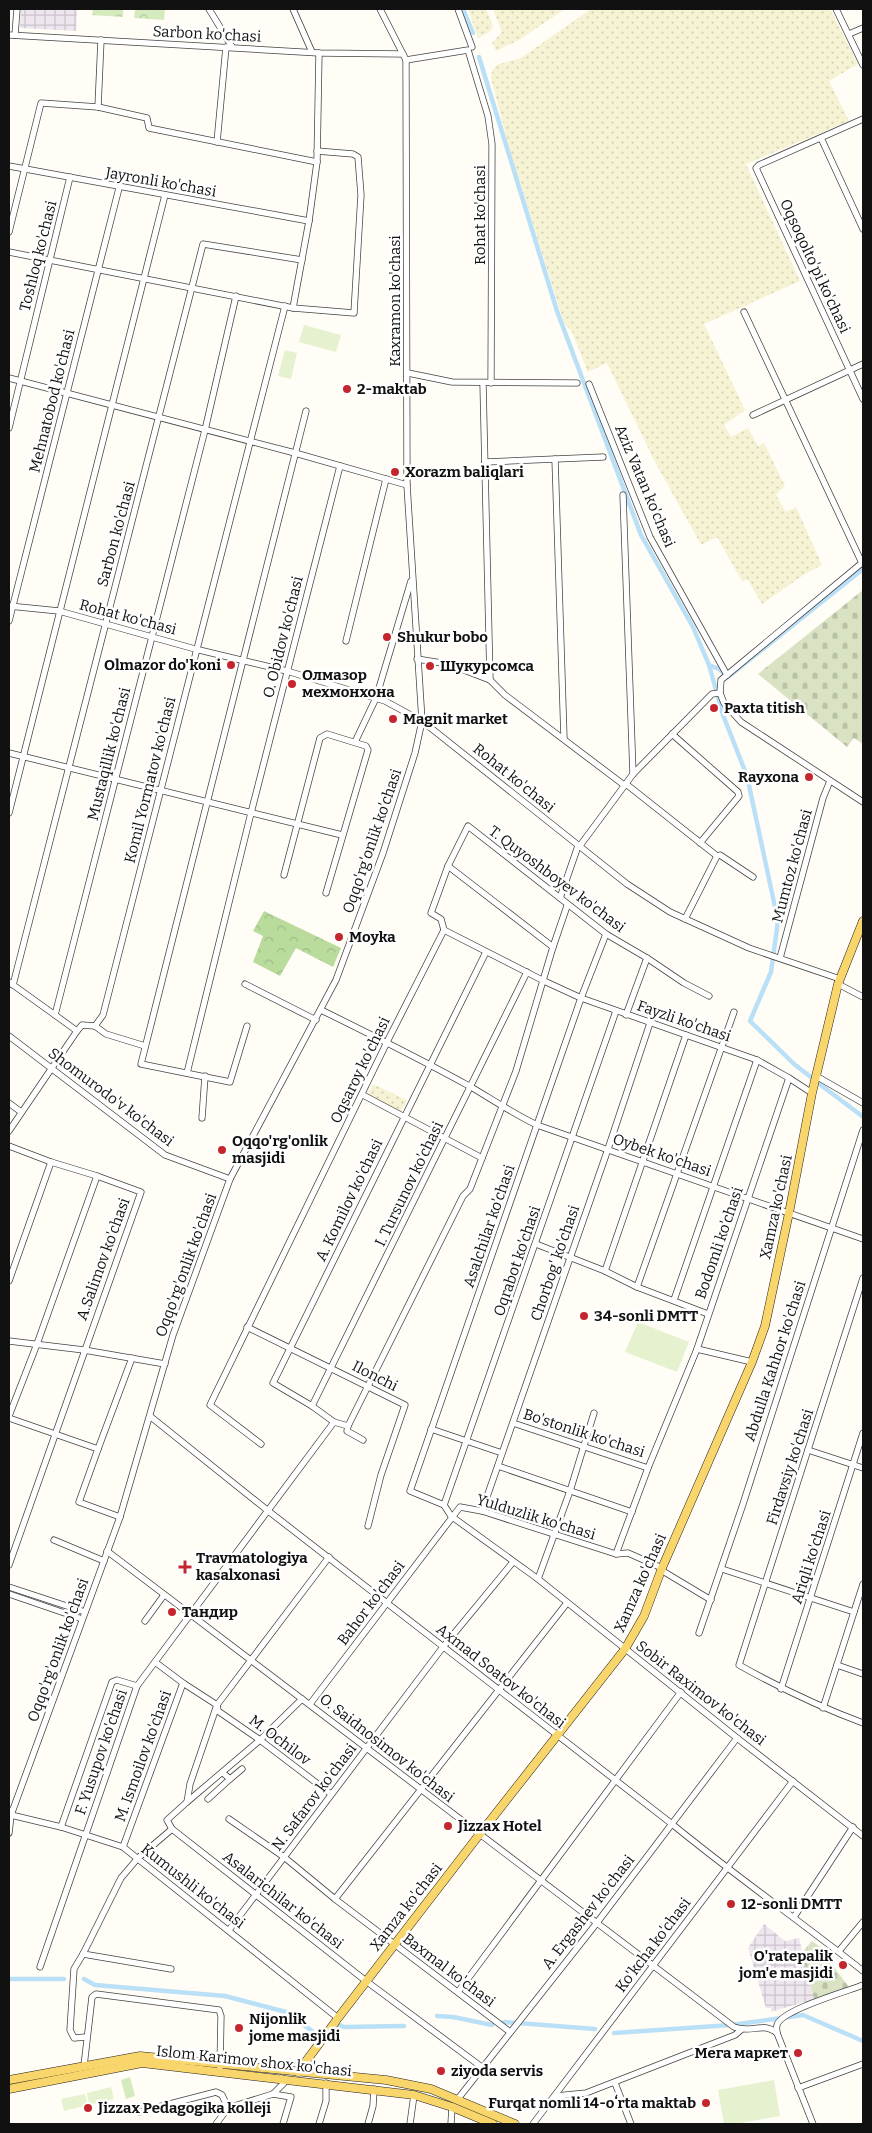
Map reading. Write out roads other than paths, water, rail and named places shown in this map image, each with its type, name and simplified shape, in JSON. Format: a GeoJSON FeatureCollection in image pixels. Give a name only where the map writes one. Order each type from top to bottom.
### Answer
{"type":"FeatureCollection","features":[{"type":"Feature","properties":{"kind":"main road","name":"Xamza ko'chasi"},"geometry":{"type":"LineString","coordinates":[[298,2072],[366,1981],[625,1649],[644,1616],[662,1569],[752,1362],[765,1326],[816,1076],[839,981],[863,921]]}},
{"type":"Feature","properties":{"kind":"main road","name":"Islom Karimov shox ko'chasi"},"geometry":{"type":"LineString","coordinates":[[9,2080],[140,2056],[253,2071],[298,2072],[386,2080],[422,2086],[493,2124]]}},
{"type":"Feature","properties":{"kind":"main road","name":"Islom Karimov shox ko'chasi"},"geometry":{"type":"LineString","coordinates":[[9,2089],[142,2063],[217,2067]]}},
{"type":"Feature","properties":{"kind":"main road","name":"Islom Karimov shox ko'chasi"},"geometry":{"type":"LineString","coordinates":[[253,2071],[280,2078],[374,2088],[455,2103],[515,2124]]}},
{"type":"Feature","properties":{"kind":"street"},"geometry":{"type":"LineString","coordinates":[[12,35],[17,9]]}},
{"type":"Feature","properties":{"kind":"street"},"geometry":{"type":"LineString","coordinates":[[210,9],[229,47],[217,142]]}},
{"type":"Feature","properties":{"kind":"street"},"geometry":{"type":"LineString","coordinates":[[293,9],[312,52]]}},
{"type":"Feature","properties":{"kind":"street"},"geometry":{"type":"LineString","coordinates":[[380,9],[404,57]]}},
{"type":"Feature","properties":{"kind":"street","name":"Rohat ko'chasi"},"geometry":{"type":"LineString","coordinates":[[458,9],[488,116],[492,144],[491,383]]}},
{"type":"Feature","properties":{"kind":"street"},"geometry":{"type":"LineString","coordinates":[[836,9],[863,65]]}},
{"type":"Feature","properties":{"kind":"street"},"geometry":{"type":"LineString","coordinates":[[849,34],[863,28]]}},
{"type":"Feature","properties":{"kind":"street","name":"Sarbon ko'chasi"},"geometry":{"type":"LineString","coordinates":[[12,35],[404,57],[470,49]]}},
{"type":"Feature","properties":{"kind":"street"},"geometry":{"type":"LineString","coordinates":[[98,107],[102,40]]}},
{"type":"Feature","properties":{"kind":"street"},"geometry":{"type":"LineString","coordinates":[[293,308],[309,222],[317,162],[319,53]]}},
{"type":"Feature","properties":{"kind":"street","name":"Kaxramon ko'chasi"},"geometry":{"type":"LineString","coordinates":[[404,57],[408,485],[422,721]]}},
{"type":"Feature","properties":{"kind":"street"},"geometry":{"type":"LineString","coordinates":[[9,232],[41,102],[98,107],[147,118],[149,128],[317,162]]}},
{"type":"Feature","properties":{"kind":"street"},"geometry":{"type":"LineString","coordinates":[[863,119],[821,138],[863,229]]}},
{"type":"Feature","properties":{"kind":"street","name":"Oqsoqolto'pi ko'chasi"},"geometry":{"type":"LineString","coordinates":[[821,138],[756,168],[863,398]]}},
{"type":"Feature","properties":{"kind":"street"},"geometry":{"type":"LineString","coordinates":[[9,252],[99,268],[293,308],[354,313],[361,195],[360,164],[358,157],[353,154],[317,151]]}},
{"type":"Feature","properties":{"kind":"street","name":"Jayronli ko'chasi"},"geometry":{"type":"LineString","coordinates":[[9,166],[309,222]]}},
{"type":"Feature","properties":{"kind":"street","name":"Toshloq ko'chasi"},"geometry":{"type":"LineString","coordinates":[[9,428],[70,177]]}},
{"type":"Feature","properties":{"kind":"street","name":"Mehnatobod ko'chasi"},"geometry":{"type":"LineString","coordinates":[[9,621],[11,606],[119,188]]}},
{"type":"Feature","properties":{"kind":"street"},"geometry":{"type":"LineString","coordinates":[[9,813],[165,196]]}},
{"type":"Feature","properties":{"kind":"street","name":"Sarbon ko'chasi"},"geometry":{"type":"LineString","coordinates":[[54,1015],[11,984],[69,768],[159,418],[190,287],[203,244],[302,260]]}},
{"type":"Feature","properties":{"kind":"street","name":"Mustaqillik ko'chasi"},"geometry":{"type":"LineString","coordinates":[[54,1015],[205,430],[236,296]]}},
{"type":"Feature","properties":{"kind":"street","name":"Komil Yormatov ko'chasi"},"geometry":{"type":"LineString","coordinates":[[95,1026],[103,1015],[285,306]]}},
{"type":"Feature","properties":{"kind":"street"},"geometry":{"type":"LineString","coordinates":[[744,312],[863,563],[721,680],[720,693],[724,703],[741,722],[863,802]]}},
{"type":"Feature","properties":{"kind":"street"},"geometry":{"type":"LineString","coordinates":[[753,415],[863,364]]}},
{"type":"Feature","properties":{"kind":"street"},"geometry":{"type":"LineString","coordinates":[[408,373],[452,382],[483,384],[577,383]]}},
{"type":"Feature","properties":{"kind":"street"},"geometry":{"type":"LineString","coordinates":[[9,378],[250,442],[295,452],[408,485]]}},
{"type":"Feature","properties":{"kind":"street"},"geometry":{"type":"LineString","coordinates":[[483,384],[490,680]]}},
{"type":"Feature","properties":{"kind":"street","name":"Aziz Vatan ko'chasi"},"geometry":{"type":"LineString","coordinates":[[589,384],[650,536],[727,675]]}},
{"type":"Feature","properties":{"kind":"street"},"geometry":{"type":"LineString","coordinates":[[247,1026],[230,1082],[141,1064],[241,661],[306,411]]}},
{"type":"Feature","properties":{"kind":"street"},"geometry":{"type":"LineString","coordinates":[[485,462],[603,457]]}},
{"type":"Feature","properties":{"kind":"street"},"geometry":{"type":"LineString","coordinates":[[554,460],[564,738]]}},
{"type":"Feature","properties":{"kind":"street","name":"O. Obidov ko'chasi"},"geometry":{"type":"LineString","coordinates":[[187,1073],[250,813],[340,466]]}},
{"type":"Feature","properties":{"kind":"street"},"geometry":{"type":"LineString","coordinates":[[346,642],[386,479]]}},
{"type":"Feature","properties":{"kind":"street"},"geometry":{"type":"LineString","coordinates":[[623,495],[633,774]]}},
{"type":"Feature","properties":{"kind":"street"},"geometry":{"type":"LineString","coordinates":[[355,742],[376,698],[412,577]]}},
{"type":"Feature","properties":{"kind":"street","name":"Rohat ko'chasi"},"geometry":{"type":"LineString","coordinates":[[11,606],[59,611],[241,661],[287,671],[376,698],[422,721],[627,884],[670,912],[749,948],[839,981],[863,997]]}},
{"type":"Feature","properties":{"kind":"street"},"geometry":{"type":"LineString","coordinates":[[417,659],[448,664],[490,680],[505,695],[717,856],[720,855],[753,877]]}},
{"type":"Feature","properties":{"kind":"street"},"geometry":{"type":"LineString","coordinates":[[560,898],[579,846],[633,774],[712,694],[720,693]]}},
{"type":"Feature","properties":{"kind":"street","name":"Oqqo'rg'onlik ko'chasi"},"geometry":{"type":"LineString","coordinates":[[9,1833],[10,1812],[120,1517],[173,1335],[230,1179],[336,980],[383,853],[415,753],[422,721]]}},
{"type":"Feature","properties":{"kind":"street"},"geometry":{"type":"LineString","coordinates":[[284,875],[320,738],[327,734],[366,746],[368,750],[326,893]]}},
{"type":"Feature","properties":{"kind":"street"},"geometry":{"type":"LineString","coordinates":[[672,734],[738,792],[739,796],[700,843]]}},
{"type":"Feature","properties":{"kind":"street"},"geometry":{"type":"LineString","coordinates":[[9,753],[342,835]]}},
{"type":"Feature","properties":{"kind":"street","name":"Mumtoz ko'chasi"},"geometry":{"type":"LineString","coordinates":[[780,958],[823,798],[830,781]]}},
{"type":"Feature","properties":{"kind":"street","name":"T. Quyoshboyev ko'chasi"},"geometry":{"type":"LineString","coordinates":[[448,866],[468,826],[560,898],[567,906],[606,934],[684,983],[710,996]]}},
{"type":"Feature","properties":{"kind":"street"},"geometry":{"type":"LineString","coordinates":[[685,919],[717,856]]}},
{"type":"Feature","properties":{"kind":"street"},"geometry":{"type":"LineString","coordinates":[[444,930],[441,919],[431,914],[448,866],[553,947]]}},
{"type":"Feature","properties":{"kind":"street"},"geometry":{"type":"LineString","coordinates":[[363,1440],[347,1431],[348,1426],[463,1196],[470,1189],[516,1071],[567,906]]}},
{"type":"Feature","properties":{"kind":"street","name":"Fayzli ko'chasi"},"geometry":{"type":"LineString","coordinates":[[444,930],[581,998],[757,1060],[812,1093]]}},
{"type":"Feature","properties":{"kind":"street","name":"Oqsaroy ko'chasi"},"geometry":{"type":"LineString","coordinates":[[261,1444],[210,1405],[387,1042],[444,930]]}},
{"type":"Feature","properties":{"kind":"street","name":"Asalchilar ko'chasi"},"geometry":{"type":"LineString","coordinates":[[444,1505],[410,1491],[581,998],[606,934]]}},
{"type":"Feature","properties":{"kind":"street","name":"A. Komilov ko'chasi"},"geometry":{"type":"LineString","coordinates":[[348,1426],[334,1422],[312,1406],[273,1383],[486,952]]}},
{"type":"Feature","properties":{"kind":"street"},"geometry":{"type":"LineString","coordinates":[[626,1015],[647,958]]}},
{"type":"Feature","properties":{"kind":"street","name":"I. Tursunov ko'chasi"},"geometry":{"type":"LineString","coordinates":[[312,1406],[527,972]]}},
{"type":"Feature","properties":{"kind":"street"},"geometry":{"type":"LineString","coordinates":[[245,984],[316,1020]]}},
{"type":"Feature","properties":{"kind":"street","name":"Oybek ko'chasi"},"geometry":{"type":"LineString","coordinates":[[321,1010],[387,1042],[538,1125],[863,1240]]}},
{"type":"Feature","properties":{"kind":"street","name":"Oqrabot ko'chasi"},"geometry":{"type":"LineString","coordinates":[[444,1505],[616,1011]]}},
{"type":"Feature","properties":{"kind":"street"},"geometry":{"type":"LineString","coordinates":[[637,1287],[734,1012]]}},
{"type":"Feature","properties":{"kind":"street"},"geometry":{"type":"LineString","coordinates":[[54,1015],[77,1031]]}},
{"type":"Feature","properties":{"kind":"street","name":"Chorbog' ko'chasi"},"geometry":{"type":"LineString","coordinates":[[482,1512],[650,1023]]}},
{"type":"Feature","properties":{"kind":"street"},"geometry":{"type":"LineString","coordinates":[[9,1131],[82,1025],[95,1026],[106,1034],[145,1046]]}},
{"type":"Feature","properties":{"kind":"street"},"geometry":{"type":"LineString","coordinates":[[605,1271],[686,1035]]}},
{"type":"Feature","properties":{"kind":"street","name":"Shomurodo'v ko'chasi"},"geometry":{"type":"LineString","coordinates":[[9,1036],[165,1155],[230,1179]]}},
{"type":"Feature","properties":{"kind":"street"},"geometry":{"type":"LineString","coordinates":[[674,1300],[757,1060]]}},
{"type":"Feature","properties":{"kind":"street"},"geometry":{"type":"LineString","coordinates":[[202,1118],[205,1076]]}},
{"type":"Feature","properties":{"kind":"street"},"geometry":{"type":"LineString","coordinates":[[816,1076],[863,1103]]}},
{"type":"Feature","properties":{"kind":"street","name":"Bodomli ko'chasi"},"geometry":{"type":"LineString","coordinates":[[616,1554],[648,1468],[697,1349],[789,1078]]}},
{"type":"Feature","properties":{"kind":"street"},"geometry":{"type":"LineString","coordinates":[[362,1095],[482,1158]]}},
{"type":"Feature","properties":{"kind":"street"},"geometry":{"type":"LineString","coordinates":[[9,1103],[21,1112]]}},
{"type":"Feature","properties":{"kind":"street","name":"Abdulla Kahhor ko'chasi"},"geometry":{"type":"LineString","coordinates":[[699,1633],[722,1569],[863,1130]]}},
{"type":"Feature","properties":{"kind":"street"},"geometry":{"type":"LineString","coordinates":[[9,1146],[51,1162],[97,1176],[9,1417],[98,1448]]}},
{"type":"Feature","properties":{"kind":"street"},"geometry":{"type":"LineString","coordinates":[[9,1280],[51,1162]]}},
{"type":"Feature","properties":{"kind":"street","name":"A.Salimov ko'chasi"},"geometry":{"type":"LineString","coordinates":[[9,1565],[141,1192],[97,1176]]}},
{"type":"Feature","properties":{"kind":"street"},"geometry":{"type":"LineString","coordinates":[[536,1244],[605,1271],[637,1287],[708,1314]]}},
{"type":"Feature","properties":{"kind":"street","name":"Firdavsiy ko'chasi"},"geometry":{"type":"LineString","coordinates":[[781,1689],[739,1665],[863,1278]]}},
{"type":"Feature","properties":{"kind":"street","name":"Ilonchi"},"geometry":{"type":"LineString","coordinates":[[247,1327],[405,1405],[381,1475],[368,1526]]}},
{"type":"Feature","properties":{"kind":"street"},"geometry":{"type":"LineString","coordinates":[[9,1341],[84,1350],[165,1364]]}},
{"type":"Feature","properties":{"kind":"street"},"geometry":{"type":"LineString","coordinates":[[697,1349],[752,1362]]}},
{"type":"Feature","properties":{"kind":"street"},"geometry":{"type":"LineString","coordinates":[[120,1517],[79,1502],[132,1358]]}},
{"type":"Feature","properties":{"kind":"street"},"geometry":{"type":"LineString","coordinates":[[538,1579],[570,1491],[594,1413]]}},
{"type":"Feature","properties":{"kind":"street","name":"Axmad Soatov ko'chasi"},"geometry":{"type":"LineString","coordinates":[[150,1417],[672,1824],[726,1869],[794,1917],[863,1971]]}},
{"type":"Feature","properties":{"kind":"street","name":"F. Yusupov ko'chasi"},"geometry":{"type":"LineString","coordinates":[[40,1967],[137,1686],[334,1422]]}},
{"type":"Feature","properties":{"kind":"street","name":"Bo'stonlik ko'chasi"},"geometry":{"type":"LineString","coordinates":[[513,1423],[648,1468]]}},
{"type":"Feature","properties":{"kind":"street"},"geometry":{"type":"LineString","coordinates":[[431,1429],[502,1453]]}},
{"type":"Feature","properties":{"kind":"street","name":"Ariqli ko'chasi"},"geometry":{"type":"LineString","coordinates":[[781,1689],[863,1433]]}},
{"type":"Feature","properties":{"kind":"street"},"geometry":{"type":"LineString","coordinates":[[808,1450],[863,1468]]}},
{"type":"Feature","properties":{"kind":"street"},"geometry":{"type":"LineString","coordinates":[[498,1466],[632,1512]]}},
{"type":"Feature","properties":{"kind":"street"},"geometry":{"type":"LineString","coordinates":[[444,1505],[451,1516]]}},
{"type":"Feature","properties":{"kind":"street","name":"Yulduzlik ko'chasi"},"geometry":{"type":"LineString","coordinates":[[451,1516],[460,1507],[482,1512],[616,1554],[628,1553],[662,1569],[711,1600]]}},
{"type":"Feature","properties":{"kind":"street","name":"Sobir Raximov ko'chasi"},"geometry":{"type":"LineString","coordinates":[[451,1516],[538,1579],[863,1836]]}},
{"type":"Feature","properties":{"kind":"street","name":"Bahor ko'chasi"},"geometry":{"type":"LineString","coordinates":[[310,1704],[388,1604],[451,1516]]}},
{"type":"Feature","properties":{"kind":"street"},"geometry":{"type":"LineString","coordinates":[[54,1540],[104,1561]]}},
{"type":"Feature","properties":{"kind":"street","name":"O. Saidnosimov ko'chasi"},"geometry":{"type":"LineString","coordinates":[[107,1551],[596,1924],[734,2027],[741,2030]]}},
{"type":"Feature","properties":{"kind":"street"},"geometry":{"type":"LineString","coordinates":[[187,1802],[190,1784],[217,1705],[329,1557]]}},
{"type":"Feature","properties":{"kind":"street","name":"N. Safarov ko'chasi"},"geometry":{"type":"LineString","coordinates":[[229,1930],[443,1647],[513,1562]]}},
{"type":"Feature","properties":{"kind":"street"},"geometry":{"type":"LineString","coordinates":[[722,1569],[854,1612]]}},
{"type":"Feature","properties":{"kind":"street"},"geometry":{"type":"LineString","coordinates":[[822,1708],[863,1584]]}},
{"type":"Feature","properties":{"kind":"street"},"geometry":{"type":"LineString","coordinates":[[9,1587],[85,1612]]}},
{"type":"Feature","properties":{"kind":"street"},"geometry":{"type":"LineString","coordinates":[[9,1594],[82,1619]]}},
{"type":"Feature","properties":{"kind":"street"},"geometry":{"type":"LineString","coordinates":[[145,1621],[164,1595]]}},
{"type":"Feature","properties":{"kind":"street"},"geometry":{"type":"LineString","coordinates":[[335,1899],[567,1603]]}},
{"type":"Feature","properties":{"kind":"street"},"geometry":{"type":"LineString","coordinates":[[155,1662],[183,1683]]}},
{"type":"Feature","properties":{"kind":"street"},"geometry":{"type":"LineString","coordinates":[[837,1665],[863,1674]]}},
{"type":"Feature","properties":{"kind":"street"},"geometry":{"type":"LineString","coordinates":[[61,1827],[112,1682],[118,1680],[137,1686]]}},
{"type":"Feature","properties":{"kind":"street","name":"M. Ismoilov ko'chasi"},"geometry":{"type":"LineString","coordinates":[[123,1847],[183,1683],[217,1705]]}},
{"type":"Feature","properties":{"kind":"street"},"geometry":{"type":"LineString","coordinates":[[781,1689],[822,1708],[863,1723]]}},
{"type":"Feature","properties":{"kind":"street"},"geometry":{"type":"LineString","coordinates":[[458,1992],[680,1692]]}},
{"type":"Feature","properties":{"kind":"street"},"geometry":{"type":"LineString","coordinates":[[187,1802],[260,1740],[302,1699]]}},
{"type":"Feature","properties":{"kind":"street","name":"M. Ochilov"},"geometry":{"type":"LineString","coordinates":[[217,1705],[218,1711],[331,1794]]}},
{"type":"Feature","properties":{"kind":"street","name":"A. Ergashev ko'chasi"},"geometry":{"type":"LineString","coordinates":[[455,2103],[596,1924],[737,1738]]}},
{"type":"Feature","properties":{"kind":"street"},"geometry":{"type":"LineString","coordinates":[[208,1799],[242,1768]]}},
{"type":"Feature","properties":{"kind":"street"},"geometry":{"type":"LineString","coordinates":[[223,1773],[230,1779]]}},
{"type":"Feature","properties":{"kind":"street","name":"Ko'kcha ko'chasi"},"geometry":{"type":"LineString","coordinates":[[533,2124],[793,1781]]}},
{"type":"Feature","properties":{"kind":"street","name":"Asalarichilar ko'chasi"},"geometry":{"type":"LineString","coordinates":[[187,1802],[167,1820],[172,1829],[366,1981],[483,2068]]}},
{"type":"Feature","properties":{"kind":"street","name":"Kumushli ko'chasi"},"geometry":{"type":"LineString","coordinates":[[10,1812],[123,1847],[229,1930],[336,2021]]}},
{"type":"Feature","properties":{"kind":"street","name":"Baxmal ko'chasi"},"geometry":{"type":"LineString","coordinates":[[230,1819],[284,1857],[335,1899],[510,2032]]}},
{"type":"Feature","properties":{"kind":"street"},"geometry":{"type":"LineString","coordinates":[[794,1917],[853,1827]]}},
{"type":"Feature","properties":{"kind":"street"},"geometry":{"type":"LineString","coordinates":[[86,2038],[74,2038],[70,2030],[74,1969],[121,1878],[138,1858],[172,1829]]}},
{"type":"Feature","properties":{"kind":"street"},"geometry":{"type":"LineString","coordinates":[[838,1951],[863,1922]]}},
{"type":"Feature","properties":{"kind":"street"},"geometry":{"type":"LineString","coordinates":[[83,1954],[170,1969]]}},
{"type":"Feature","properties":{"kind":"street"},"geometry":{"type":"LineString","coordinates":[[813,2124],[777,2033],[777,2025],[783,2018],[794,2011],[863,1985]]}},
{"type":"Feature","properties":{"kind":"street"},"geometry":{"type":"LineString","coordinates":[[84,2066],[86,2038],[94,1994],[217,2009],[221,2013],[217,2067]]}},
{"type":"Feature","properties":{"kind":"street"},"geometry":{"type":"LineString","coordinates":[[556,2096],[586,2093],[615,2083],[735,2036],[741,2030],[766,2026],[777,2033]]}},
{"type":"Feature","properties":{"kind":"street"},"geometry":{"type":"LineString","coordinates":[[798,2088],[863,2064]]}},
{"type":"Feature","properties":{"kind":"street"},"geometry":{"type":"LineString","coordinates":[[273,2094],[284,2083],[280,2078]]}},
{"type":"Feature","properties":{"kind":"street"},"geometry":{"type":"LineString","coordinates":[[319,2124],[326,2101],[326,2083]]}},
{"type":"Feature","properties":{"kind":"street"},"geometry":{"type":"LineString","coordinates":[[615,2083],[631,2124]]}},
{"type":"Feature","properties":{"kind":"street"},"geometry":{"type":"LineString","coordinates":[[368,2124],[373,2106],[374,2088]]}},
{"type":"Feature","properties":{"kind":"street"},"geometry":{"type":"LineString","coordinates":[[139,2112],[216,2092],[222,2095],[228,2108]]}},
{"type":"Feature","properties":{"kind":"street"},"geometry":{"type":"LineString","coordinates":[[216,2124],[228,2108],[273,2094],[291,2097],[283,2124]]}},
{"type":"Feature","properties":{"kind":"street"},"geometry":{"type":"LineString","coordinates":[[410,2124],[414,2095]]}},
{"type":"Feature","properties":{"kind":"street"},"geometry":{"type":"LineString","coordinates":[[452,2124],[455,2103]]}},
{"type":"Feature","properties":{"kind":"waterway"},"geometry":{"type":"LineString","coordinates":[[463,9],[473,33]]}},
{"type":"Feature","properties":{"kind":"waterway"},"geometry":{"type":"LineString","coordinates":[[479,57],[557,311],[641,535],[693,627],[709,665],[723,715],[747,776],[778,921],[771,972],[750,1021],[794,1064],[812,1078]]}},
{"type":"Feature","properties":{"kind":"waterway"},"geometry":{"type":"LineString","coordinates":[[728,677],[863,569]]}},
{"type":"Feature","properties":{"kind":"waterway"},"geometry":{"type":"LineString","coordinates":[[709,665],[725,674]]}},
{"type":"Feature","properties":{"kind":"waterway"},"geometry":{"type":"LineString","coordinates":[[818,1083],[862,1116]]}},
{"type":"Feature","properties":{"kind":"waterway"},"geometry":{"type":"LineString","coordinates":[[9,1979],[64,1979]]}},
{"type":"Feature","properties":{"kind":"waterway"},"geometry":{"type":"LineString","coordinates":[[84,1979],[95,1985],[225,1996],[286,2012],[319,2036],[325,2030]]}},
{"type":"Feature","properties":{"kind":"waterway"},"geometry":{"type":"LineString","coordinates":[[614,2033],[731,2025],[803,2015],[863,2041]]}},
{"type":"Feature","properties":{"kind":"waterway"},"geometry":{"type":"LineString","coordinates":[[437,2016],[453,2017],[492,2025]]}},
{"type":"Feature","properties":{"kind":"waterway"},"geometry":{"type":"LineString","coordinates":[[504,2022],[595,2029]]}},
{"type":"Feature","properties":{"kind":"waterway"},"geometry":{"type":"LineString","coordinates":[[335,2023],[344,2027],[404,2026]]}},
{"type":"Feature","properties":{"kind":"place","name":"2-maktab"},"geometry":{"type":"Point","coordinates":[347,389]}},
{"type":"Feature","properties":{"kind":"place","name":"Xorazm baliqlari"},"geometry":{"type":"Point","coordinates":[395,472]}},
{"type":"Feature","properties":{"kind":"place","name":"Shukur bobo"},"geometry":{"type":"Point","coordinates":[387,637]}},
{"type":"Feature","properties":{"kind":"place","name":"Olmazor do'koni"},"geometry":{"type":"Point","coordinates":[231,665]}},
{"type":"Feature","properties":{"kind":"place","name":"Шукурсомса"},"geometry":{"type":"Point","coordinates":[430,666]}},
{"type":"Feature","properties":{"kind":"place","name":"Олмазор мехмонхона"},"geometry":{"type":"Point","coordinates":[292,684]}},
{"type":"Feature","properties":{"kind":"place","name":"Paxta titish"},"geometry":{"type":"Point","coordinates":[714,708]}},
{"type":"Feature","properties":{"kind":"place","name":"Magnit market"},"geometry":{"type":"Point","coordinates":[393,719]}},
{"type":"Feature","properties":{"kind":"place","name":"Rayxona"},"geometry":{"type":"Point","coordinates":[809,777]}},
{"type":"Feature","properties":{"kind":"place","name":"Moyka"},"geometry":{"type":"Point","coordinates":[339,937]}},
{"type":"Feature","properties":{"kind":"place","name":"Oqqo'rg'onlik masjidi"},"geometry":{"type":"Point","coordinates":[222,1150]}},
{"type":"Feature","properties":{"kind":"place","name":"34-sonli DMTT"},"geometry":{"type":"Point","coordinates":[584,1316]}},
{"type":"Feature","properties":{"kind":"place","name":"Travmatologiya kasalxonasi"},"geometry":{"type":"Point","coordinates":[185,1567]}},
{"type":"Feature","properties":{"kind":"place","name":"Тандир"},"geometry":{"type":"Point","coordinates":[172,1612]}},
{"type":"Feature","properties":{"kind":"place","name":"Jizzax Hotel"},"geometry":{"type":"Point","coordinates":[448,1826]}},
{"type":"Feature","properties":{"kind":"place","name":"12-sonli DMTT"},"geometry":{"type":"Point","coordinates":[731,1904]}},
{"type":"Feature","properties":{"kind":"place","name":"O'ratepalik jom'e masjidi"},"geometry":{"type":"Point","coordinates":[843,1965]}},
{"type":"Feature","properties":{"kind":"place","name":"Nijonlik jome masjidi"},"geometry":{"type":"Point","coordinates":[239,2028]}},
{"type":"Feature","properties":{"kind":"place","name":"Мега маркет"},"geometry":{"type":"Point","coordinates":[798,2053]}},
{"type":"Feature","properties":{"kind":"place","name":"ziyoda servis"},"geometry":{"type":"Point","coordinates":[441,2071]}},
{"type":"Feature","properties":{"kind":"place","name":"Furqat nomli 14-oʻrta maktab"},"geometry":{"type":"Point","coordinates":[706,2103]}},
{"type":"Feature","properties":{"kind":"place","name":"Jizzax Pedagogika kolleji"},"geometry":{"type":"Point","coordinates":[88,2108]}}]}
